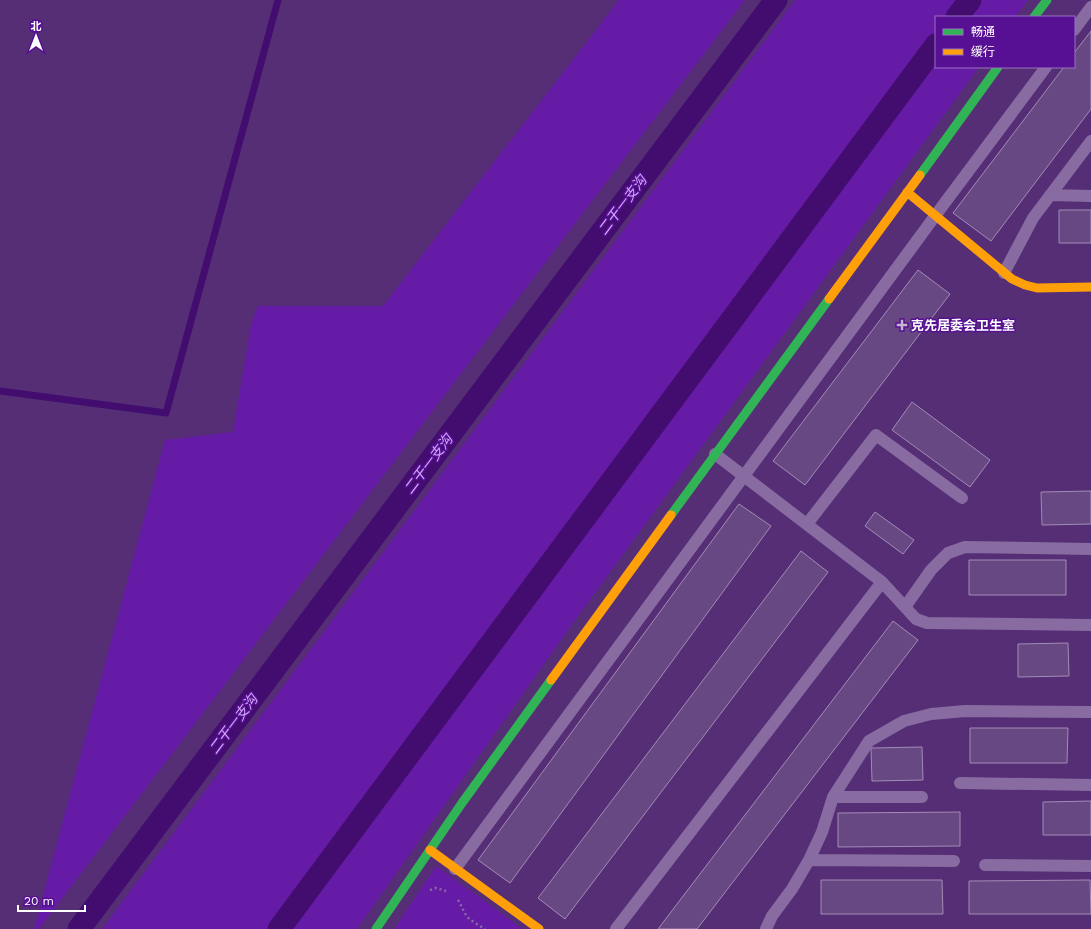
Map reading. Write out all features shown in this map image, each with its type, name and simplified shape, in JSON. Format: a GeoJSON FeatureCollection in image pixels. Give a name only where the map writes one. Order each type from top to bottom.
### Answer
{"type":"FeatureCollection","features":[{"type":"Feature","properties":{"kind":"main road"},"geometry":{"type":"LineString","coordinates":[[1035,16],[1047,0]]}},
{"type":"Feature","properties":{"kind":"main road"},"geometry":{"type":"LineString","coordinates":[[376,929],[462,803],[997,68]]}},
{"type":"Feature","properties":{"kind":"main road"},"geometry":{"type":"LineString","coordinates":[[907,192],[1012,279],[1025,285],[1037,288],[1091,287]]}},
{"type":"Feature","properties":{"kind":"main road"},"geometry":{"type":"LineString","coordinates":[[430,850],[539,929]]}},
{"type":"Feature","properties":{"kind":"lane"},"geometry":{"type":"LineString","coordinates":[[1075,29],[1091,7]]}},
{"type":"Feature","properties":{"kind":"lane"},"geometry":{"type":"LineString","coordinates":[[455,869],[1045,68]]}},
{"type":"Feature","properties":{"kind":"lane"},"geometry":{"type":"LineString","coordinates":[[1004,273],[1033,218],[1091,140]]}},
{"type":"Feature","properties":{"kind":"lane"},"geometry":{"type":"LineString","coordinates":[[1050,196],[1091,196]]}},
{"type":"Feature","properties":{"kind":"lane"},"geometry":{"type":"LineString","coordinates":[[807,524],[876,435],[962,498]]}},
{"type":"Feature","properties":{"kind":"lane"},"geometry":{"type":"LineString","coordinates":[[716,454],[882,582],[916,619],[927,623],[1091,625]]}},
{"type":"Feature","properties":{"kind":"lane"},"geometry":{"type":"LineString","coordinates":[[905,607],[931,570],[948,553],[965,547],[1091,549]]}},
{"type":"Feature","properties":{"kind":"lane"},"geometry":{"type":"LineString","coordinates":[[616,929],[882,582]]}},
{"type":"Feature","properties":{"kind":"lane"},"geometry":{"type":"LineString","coordinates":[[766,929],[772,916],[792,889],[809,860],[822,832],[833,797],[869,741],[904,721],[931,714],[965,711],[1091,712]]}},
{"type":"Feature","properties":{"kind":"lane"},"geometry":{"type":"LineString","coordinates":[[960,783],[1091,785]]}},
{"type":"Feature","properties":{"kind":"lane"},"geometry":{"type":"LineString","coordinates":[[833,797],[922,797]]}},
{"type":"Feature","properties":{"kind":"lane"},"geometry":{"type":"LineString","coordinates":[[809,860],[954,861]]}},
{"type":"Feature","properties":{"kind":"lane"},"geometry":{"type":"LineString","coordinates":[[985,865],[1091,866]]}},
{"type":"Feature","properties":{"kind":"path"},"geometry":{"type":"LineString","coordinates":[[427,892],[436,888],[450,893]]}},
{"type":"Feature","properties":{"kind":"path"},"geometry":{"type":"LineString","coordinates":[[455,895],[471,920],[486,929]]}},
{"type":"Feature","properties":{"kind":"shaded area"},"geometry":{"type":"Polygon","coordinates":[[[619,0],[745,0],[39,929],[34,929],[165,440],[233,432],[251,324],[258,306],[383,306],[619,0]]]}},
{"type":"Feature","properties":{"kind":"shaded area"},"geometry":{"type":"Polygon","coordinates":[[[795,0],[1028,0],[1016,16],[935,16],[935,68],[978,68],[573,623],[357,929],[102,929],[795,0]]]}},
{"type":"Feature","properties":{"kind":"shaded area"},"geometry":{"type":"Polygon","coordinates":[[[436,866],[523,929],[394,929],[436,866]]]}},
{"type":"Feature","properties":{"kind":"building"},"geometry":{"type":"Polygon","coordinates":[[[1091,31],[1091,109],[991,241],[953,213],[1063,68],[1075,68],[1075,52],[1091,31]]]}},
{"type":"Feature","properties":{"kind":"building"},"geometry":{"type":"Polygon","coordinates":[[[1059,210],[1091,210],[1091,243],[1059,243],[1059,210]]]}},
{"type":"Feature","properties":{"kind":"building"},"geometry":{"type":"Polygon","coordinates":[[[918,270],[950,294],[805,485],[773,461],[918,270]]]}},
{"type":"Feature","properties":{"kind":"building"},"geometry":{"type":"Polygon","coordinates":[[[912,402],[990,460],[970,487],[892,430],[912,402]]]}},
{"type":"Feature","properties":{"kind":"building"},"geometry":{"type":"Polygon","coordinates":[[[1091,491],[1091,524],[1042,525],[1041,492],[1091,491]]]}},
{"type":"Feature","properties":{"kind":"building"},"geometry":{"type":"Polygon","coordinates":[[[739,504],[771,526],[510,883],[478,860],[739,504]]]}},
{"type":"Feature","properties":{"kind":"building"},"geometry":{"type":"Polygon","coordinates":[[[875,512],[914,540],[903,554],[865,526],[875,512]]]}},
{"type":"Feature","properties":{"kind":"building"},"geometry":{"type":"Polygon","coordinates":[[[801,551],[828,572],[565,919],[538,898],[801,551]]]}},
{"type":"Feature","properties":{"kind":"building"},"geometry":{"type":"Polygon","coordinates":[[[969,560],[1066,560],[1066,595],[969,595],[969,560]]]}},
{"type":"Feature","properties":{"kind":"building"},"geometry":{"type":"Polygon","coordinates":[[[893,621],[918,640],[697,929],[658,929],[893,621]]]}},
{"type":"Feature","properties":{"kind":"building"},"geometry":{"type":"Polygon","coordinates":[[[1068,643],[1069,676],[1018,677],[1018,644],[1068,643]]]}},
{"type":"Feature","properties":{"kind":"building"},"geometry":{"type":"Polygon","coordinates":[[[970,728],[1068,728],[1067,763],[970,763],[970,728]]]}},
{"type":"Feature","properties":{"kind":"building"},"geometry":{"type":"Polygon","coordinates":[[[922,747],[923,780],[872,781],[871,748],[922,747]]]}},
{"type":"Feature","properties":{"kind":"building"},"geometry":{"type":"Polygon","coordinates":[[[1091,801],[1091,835],[1043,835],[1043,802],[1091,801]]]}},
{"type":"Feature","properties":{"kind":"building"},"geometry":{"type":"Polygon","coordinates":[[[960,812],[960,846],[838,847],[838,813],[960,812]]]}},
{"type":"Feature","properties":{"kind":"building"},"geometry":{"type":"Polygon","coordinates":[[[821,880],[942,880],[943,914],[821,914],[821,880]]]}},
{"type":"Feature","properties":{"kind":"building"},"geometry":{"type":"Polygon","coordinates":[[[1090,880],[1091,914],[969,914],[969,881],[1090,880]]]}},
{"type":"Feature","properties":{"kind":"waterway"},"geometry":{"type":"LineString","coordinates":[[0,391],[166,413],[278,0]]}},
{"type":"Feature","properties":{"kind":"waterway","name":"二干一支沟"},"geometry":{"type":"LineString","coordinates":[[79,929],[776,0]]}},
{"type":"Feature","properties":{"kind":"waterway"},"geometry":{"type":"LineString","coordinates":[[958,16],[970,0]]}},
{"type":"Feature","properties":{"kind":"waterway"},"geometry":{"type":"LineString","coordinates":[[279,929],[935,46]]}},
{"type":"Feature","properties":{"kind":"traffic: fast"},"geometry":{"type":"LineString","coordinates":[[1035,16],[1047,0]]}},
{"type":"Feature","properties":{"kind":"traffic: fast"},"geometry":{"type":"LineString","coordinates":[[920,175],[997,68]]}},
{"type":"Feature","properties":{"kind":"traffic: fast"},"geometry":{"type":"LineString","coordinates":[[671,515],[829,299]]}},
{"type":"Feature","properties":{"kind":"traffic: fast"},"geometry":{"type":"LineString","coordinates":[[376,929],[462,803],[551,680]]}},
{"type":"Feature","properties":{"kind":"traffic: slow"},"geometry":{"type":"LineString","coordinates":[[829,299],[920,175]]}},
{"type":"Feature","properties":{"kind":"traffic: slow"},"geometry":{"type":"LineString","coordinates":[[907,192],[1012,279],[1025,285],[1037,288],[1091,287]]}},
{"type":"Feature","properties":{"kind":"traffic: slow"},"geometry":{"type":"LineString","coordinates":[[551,680],[671,515]]}},
{"type":"Feature","properties":{"kind":"traffic: slow"},"geometry":{"type":"LineString","coordinates":[[430,850],[539,929]]}},
{"type":"Feature","properties":{"kind":"place","name":"克先居委会卫生室"},"geometry":{"type":"Point","coordinates":[902,325]}}]}
